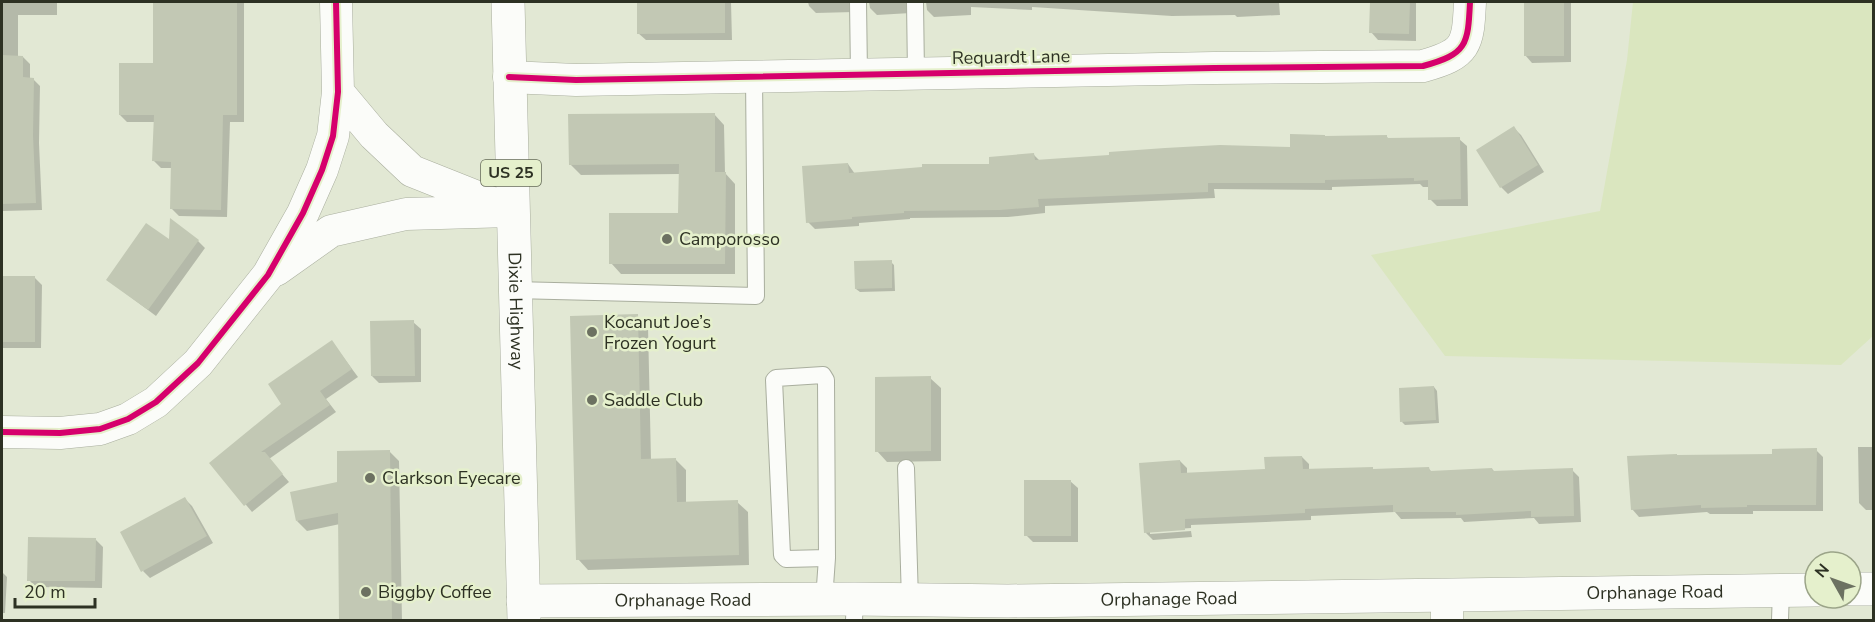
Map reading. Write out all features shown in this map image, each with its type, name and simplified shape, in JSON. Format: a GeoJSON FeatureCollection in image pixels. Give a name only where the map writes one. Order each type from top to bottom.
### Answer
{"type":"FeatureCollection","features":[{"type":"Feature","properties":{"kind":"main road","name":"Dixie Highway"},"geometry":{"type":"LineString","coordinates":[[508,2],[523,611]]}},
{"type":"Feature","properties":{"kind":"main road","name":"Orphanage Road"},"geometry":{"type":"LineString","coordinates":[[523,611],[845,606],[910,600],[1447,608],[1781,605],[1803,595]]}},
{"type":"Feature","properties":{"kind":"street"},"geometry":{"type":"LineString","coordinates":[[2,432],[60,433],[100,429],[128,419],[156,402],[198,363],[268,275],[303,213],[322,170],[333,136],[338,92],[336,2]]}},
{"type":"Feature","properties":{"kind":"street","name":"Requardt Lane"},"geometry":{"type":"LineString","coordinates":[[509,77],[576,80],[1368,65],[1423,66],[1444,60],[1457,52],[1468,34],[1470,2]]}},
{"type":"Feature","properties":{"kind":"street"},"geometry":{"type":"LineString","coordinates":[[338,92],[374,135],[412,171],[512,211]]}},
{"type":"Feature","properties":{"kind":"street"},"geometry":{"type":"LineString","coordinates":[[268,275],[331,231],[406,213],[512,211]]}},
{"type":"Feature","properties":{"kind":"lane"},"geometry":{"type":"LineString","coordinates":[[858,2],[859,74]]}},
{"type":"Feature","properties":{"kind":"lane"},"geometry":{"type":"LineString","coordinates":[[915,2],[916,74]]}},
{"type":"Feature","properties":{"kind":"lane"},"geometry":{"type":"LineString","coordinates":[[514,290],[756,296],[754,76]]}},
{"type":"Feature","properties":{"kind":"lane"},"geometry":{"type":"LineString","coordinates":[[827,558],[786,559],[782,555],[774,380],[776,378],[823,375],[826,380],[827,558],[845,606]]}},
{"type":"Feature","properties":{"kind":"lane"},"geometry":{"type":"LineString","coordinates":[[906,468],[910,600]]}},
{"type":"Feature","properties":{"kind":"green space"},"geometry":{"type":"Polygon","coordinates":[[[1633,2],[1873,2],[1873,336],[1841,365],[1445,356],[1371,255],[1600,211],[1627,60],[1633,2]]]}},
{"type":"Feature","properties":{"kind":"building"},"geometry":{"type":"Polygon","coordinates":[[[153,2],[237,2],[237,115],[223,115],[221,210],[170,209],[171,162],[152,161],[154,115],[119,115],[119,63],[153,63],[153,2]]]}},
{"type":"Feature","properties":{"kind":"building"},"geometry":{"type":"Polygon","coordinates":[[[637,2],[725,2],[725,33],[637,34],[637,2]]]}},
{"type":"Feature","properties":{"kind":"building"},"geometry":{"type":"Polygon","coordinates":[[[1370,2],[1410,2],[1409,34],[1369,33],[1370,2]]]}},
{"type":"Feature","properties":{"kind":"building"},"geometry":{"type":"Polygon","coordinates":[[[1524,2],[1564,2],[1564,56],[1524,56],[1524,2]]]}},
{"type":"Feature","properties":{"kind":"building"},"geometry":{"type":"Polygon","coordinates":[[[2,55],[23,56],[23,77],[34,78],[33,135],[36,203],[2,204],[2,55]]]}},
{"type":"Feature","properties":{"kind":"building"},"geometry":{"type":"Polygon","coordinates":[[[715,113],[715,172],[726,172],[725,264],[609,264],[609,213],[678,213],[679,164],[569,165],[568,114],[715,113]]]}},
{"type":"Feature","properties":{"kind":"building"},"geometry":{"type":"Polygon","coordinates":[[[1514,126],[1538,165],[1500,188],[1476,150],[1514,126]]]}},
{"type":"Feature","properties":{"kind":"building"},"geometry":{"type":"Polygon","coordinates":[[[1290,134],[1387,135],[1387,138],[1460,137],[1461,199],[1428,200],[1428,180],[1414,181],[1414,178],[1325,180],[1325,183],[1208,183],[1208,192],[1038,199],[1039,207],[1000,210],[904,211],[904,213],[806,223],[802,166],[848,163],[849,173],[922,167],[922,164],[989,164],[989,157],[1034,153],[1035,160],[1109,155],[1109,152],[1220,145],[1290,147],[1290,134]]]}},
{"type":"Feature","properties":{"kind":"building"},"geometry":{"type":"Polygon","coordinates":[[[170,218],[199,240],[148,310],[106,280],[146,223],[169,239],[170,218]]]}},
{"type":"Feature","properties":{"kind":"building"},"geometry":{"type":"Polygon","coordinates":[[[892,260],[892,288],[855,289],[854,261],[892,260]]]}},
{"type":"Feature","properties":{"kind":"building"},"geometry":{"type":"Polygon","coordinates":[[[2,276],[35,276],[35,342],[2,342],[2,276]]]}},
{"type":"Feature","properties":{"kind":"building"},"geometry":{"type":"Polygon","coordinates":[[[638,314],[641,459],[676,458],[677,502],[738,500],[739,555],[576,560],[570,316],[638,314]]]}},
{"type":"Feature","properties":{"kind":"building"},"geometry":{"type":"Polygon","coordinates":[[[414,320],[415,376],[371,376],[370,321],[414,320]]]}},
{"type":"Feature","properties":{"kind":"building"},"geometry":{"type":"Polygon","coordinates":[[[332,340],[352,369],[320,391],[330,405],[261,452],[265,452],[283,474],[244,506],[209,463],[281,404],[268,384],[332,340]]]}},
{"type":"Feature","properties":{"kind":"building"},"geometry":{"type":"Polygon","coordinates":[[[931,376],[931,451],[875,452],[875,377],[931,376]]]}},
{"type":"Feature","properties":{"kind":"building"},"geometry":{"type":"Polygon","coordinates":[[[1434,386],[1436,420],[1400,422],[1399,388],[1434,386]]]}},
{"type":"Feature","properties":{"kind":"building"},"geometry":{"type":"Polygon","coordinates":[[[1817,448],[1816,505],[1701,508],[1701,505],[1631,510],[1627,456],[1772,454],[1772,449],[1817,448]]]}},
{"type":"Feature","properties":{"kind":"building"},"geometry":{"type":"Polygon","coordinates":[[[390,450],[392,621],[339,621],[338,513],[296,521],[290,492],[337,482],[337,451],[390,450]]]}},
{"type":"Feature","properties":{"kind":"building"},"geometry":{"type":"Polygon","coordinates":[[[1302,456],[1303,469],[1429,467],[1430,471],[1492,468],[1493,471],[1573,468],[1574,516],[1531,517],[1531,511],[1456,515],[1456,512],[1393,512],[1393,505],[1305,509],[1305,513],[1185,519],[1185,530],[1144,533],[1139,463],[1180,460],[1181,473],[1265,469],[1264,457],[1302,456]]]}},
{"type":"Feature","properties":{"kind":"building"},"geometry":{"type":"Polygon","coordinates":[[[1024,480],[1071,480],[1071,536],[1024,536],[1024,480]]]}},
{"type":"Feature","properties":{"kind":"building"},"geometry":{"type":"Polygon","coordinates":[[[185,497],[207,536],[141,572],[120,532],[185,497]]]}},
{"type":"Feature","properties":{"kind":"building"},"geometry":{"type":"Polygon","coordinates":[[[28,537],[96,538],[95,581],[27,581],[28,537]]]}},
{"type":"Feature","properties":{"kind":"cycle path"},"geometry":{"type":"LineString","coordinates":[[2,432],[60,433],[100,429],[128,419],[156,402],[198,363],[268,275],[303,213],[322,170],[333,136],[338,92],[336,2]]}},
{"type":"Feature","properties":{"kind":"cycle path"},"geometry":{"type":"LineString","coordinates":[[509,77],[576,80],[1423,66],[1449,57],[1462,46],[1468,28],[1470,2]]}},
{"type":"Feature","properties":{"kind":"place","name":"Camporosso"},"geometry":{"type":"Point","coordinates":[667,239]}},
{"type":"Feature","properties":{"kind":"place","name":"Kocanut Joe’s Frozen Yogurt"},"geometry":{"type":"Point","coordinates":[592,332]}},
{"type":"Feature","properties":{"kind":"place","name":"Saddle Club"},"geometry":{"type":"Point","coordinates":[592,400]}},
{"type":"Feature","properties":{"kind":"place","name":"Clarkson Eyecare"},"geometry":{"type":"Point","coordinates":[370,478]}},
{"type":"Feature","properties":{"kind":"place","name":"Biggby Coffee"},"geometry":{"type":"Point","coordinates":[366,592]}}]}
